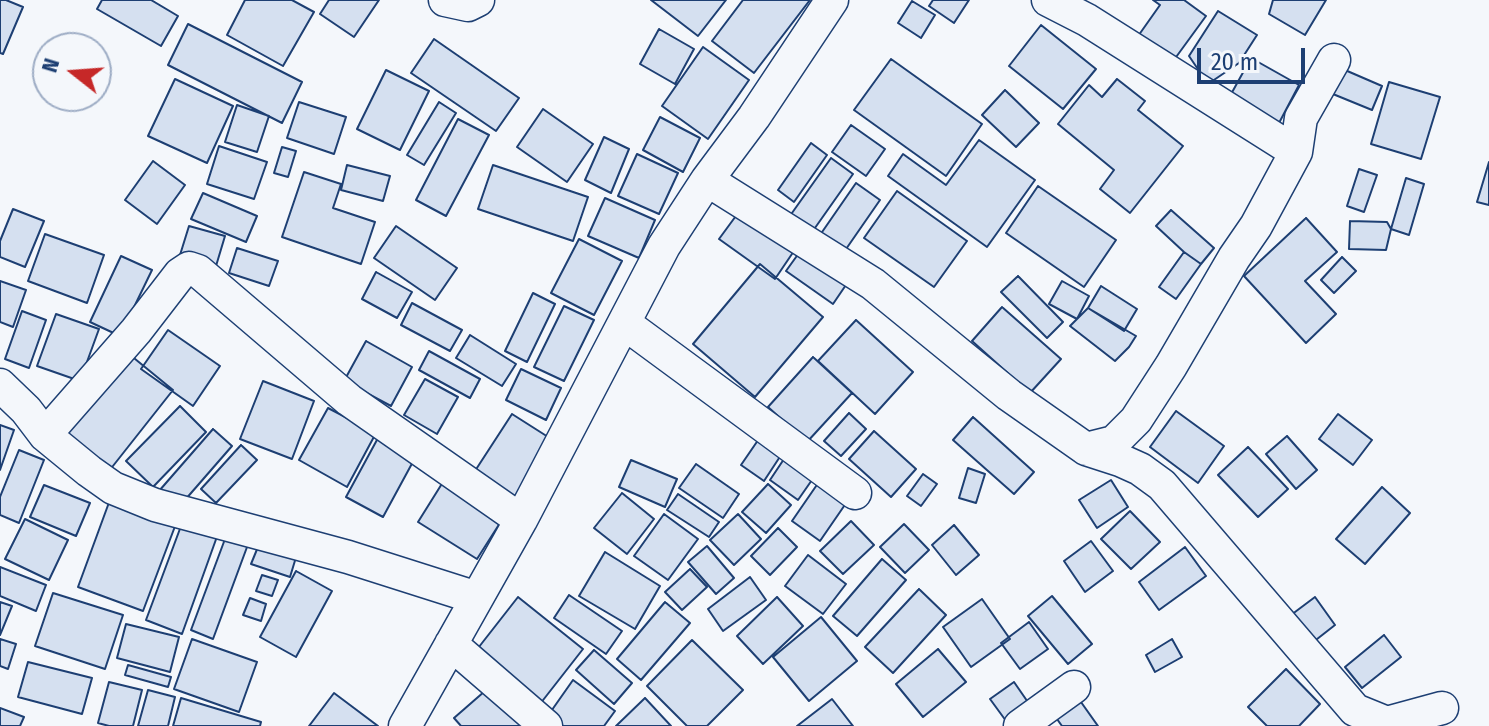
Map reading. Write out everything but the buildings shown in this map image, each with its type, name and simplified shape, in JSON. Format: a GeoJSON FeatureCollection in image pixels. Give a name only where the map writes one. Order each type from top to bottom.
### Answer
{"type":"FeatureCollection","features":[{"type":"Feature","properties":{"kind":"street"},"geometry":{"type":"LineString","coordinates":[[445,0],[468,5],[478,0]]}},
{"type":"Feature","properties":{"kind":"street"},"geometry":{"type":"LineString","coordinates":[[405,726],[521,520],[664,246],[832,0]]}},
{"type":"Feature","properties":{"kind":"street"},"geometry":{"type":"LineString","coordinates":[[1048,0],[1087,20],[1296,152]]}},
{"type":"Feature","properties":{"kind":"street"},"geometry":{"type":"LineString","coordinates":[[1086,449],[1114,442],[1136,420],[1171,366],[1256,226],[1296,152],[1301,118],[1334,60]]}},
{"type":"Feature","properties":{"kind":"street"},"geometry":{"type":"LineString","coordinates":[[707,180],[873,284],[1009,395],[1086,449],[1140,469],[1162,485],[1355,710],[1387,723],[1442,708]]}},
{"type":"Feature","properties":{"kind":"street"},"geometry":{"type":"LineString","coordinates":[[45,435],[136,331],[180,274],[189,268],[198,271],[349,400],[521,520]]}},
{"type":"Feature","properties":{"kind":"street"},"geometry":{"type":"LineString","coordinates":[[624,323],[855,493]]}},
{"type":"Feature","properties":{"kind":"street"},"geometry":{"type":"LineString","coordinates":[[0,385],[26,410],[45,435],[113,488],[155,505],[348,557],[477,598]]}},
{"type":"Feature","properties":{"kind":"street"},"geometry":{"type":"LineString","coordinates":[[451,644],[546,726]]}},
{"type":"Feature","properties":{"kind":"street"},"geometry":{"type":"LineString","coordinates":[[1020,726],[1074,687]]}}]}
